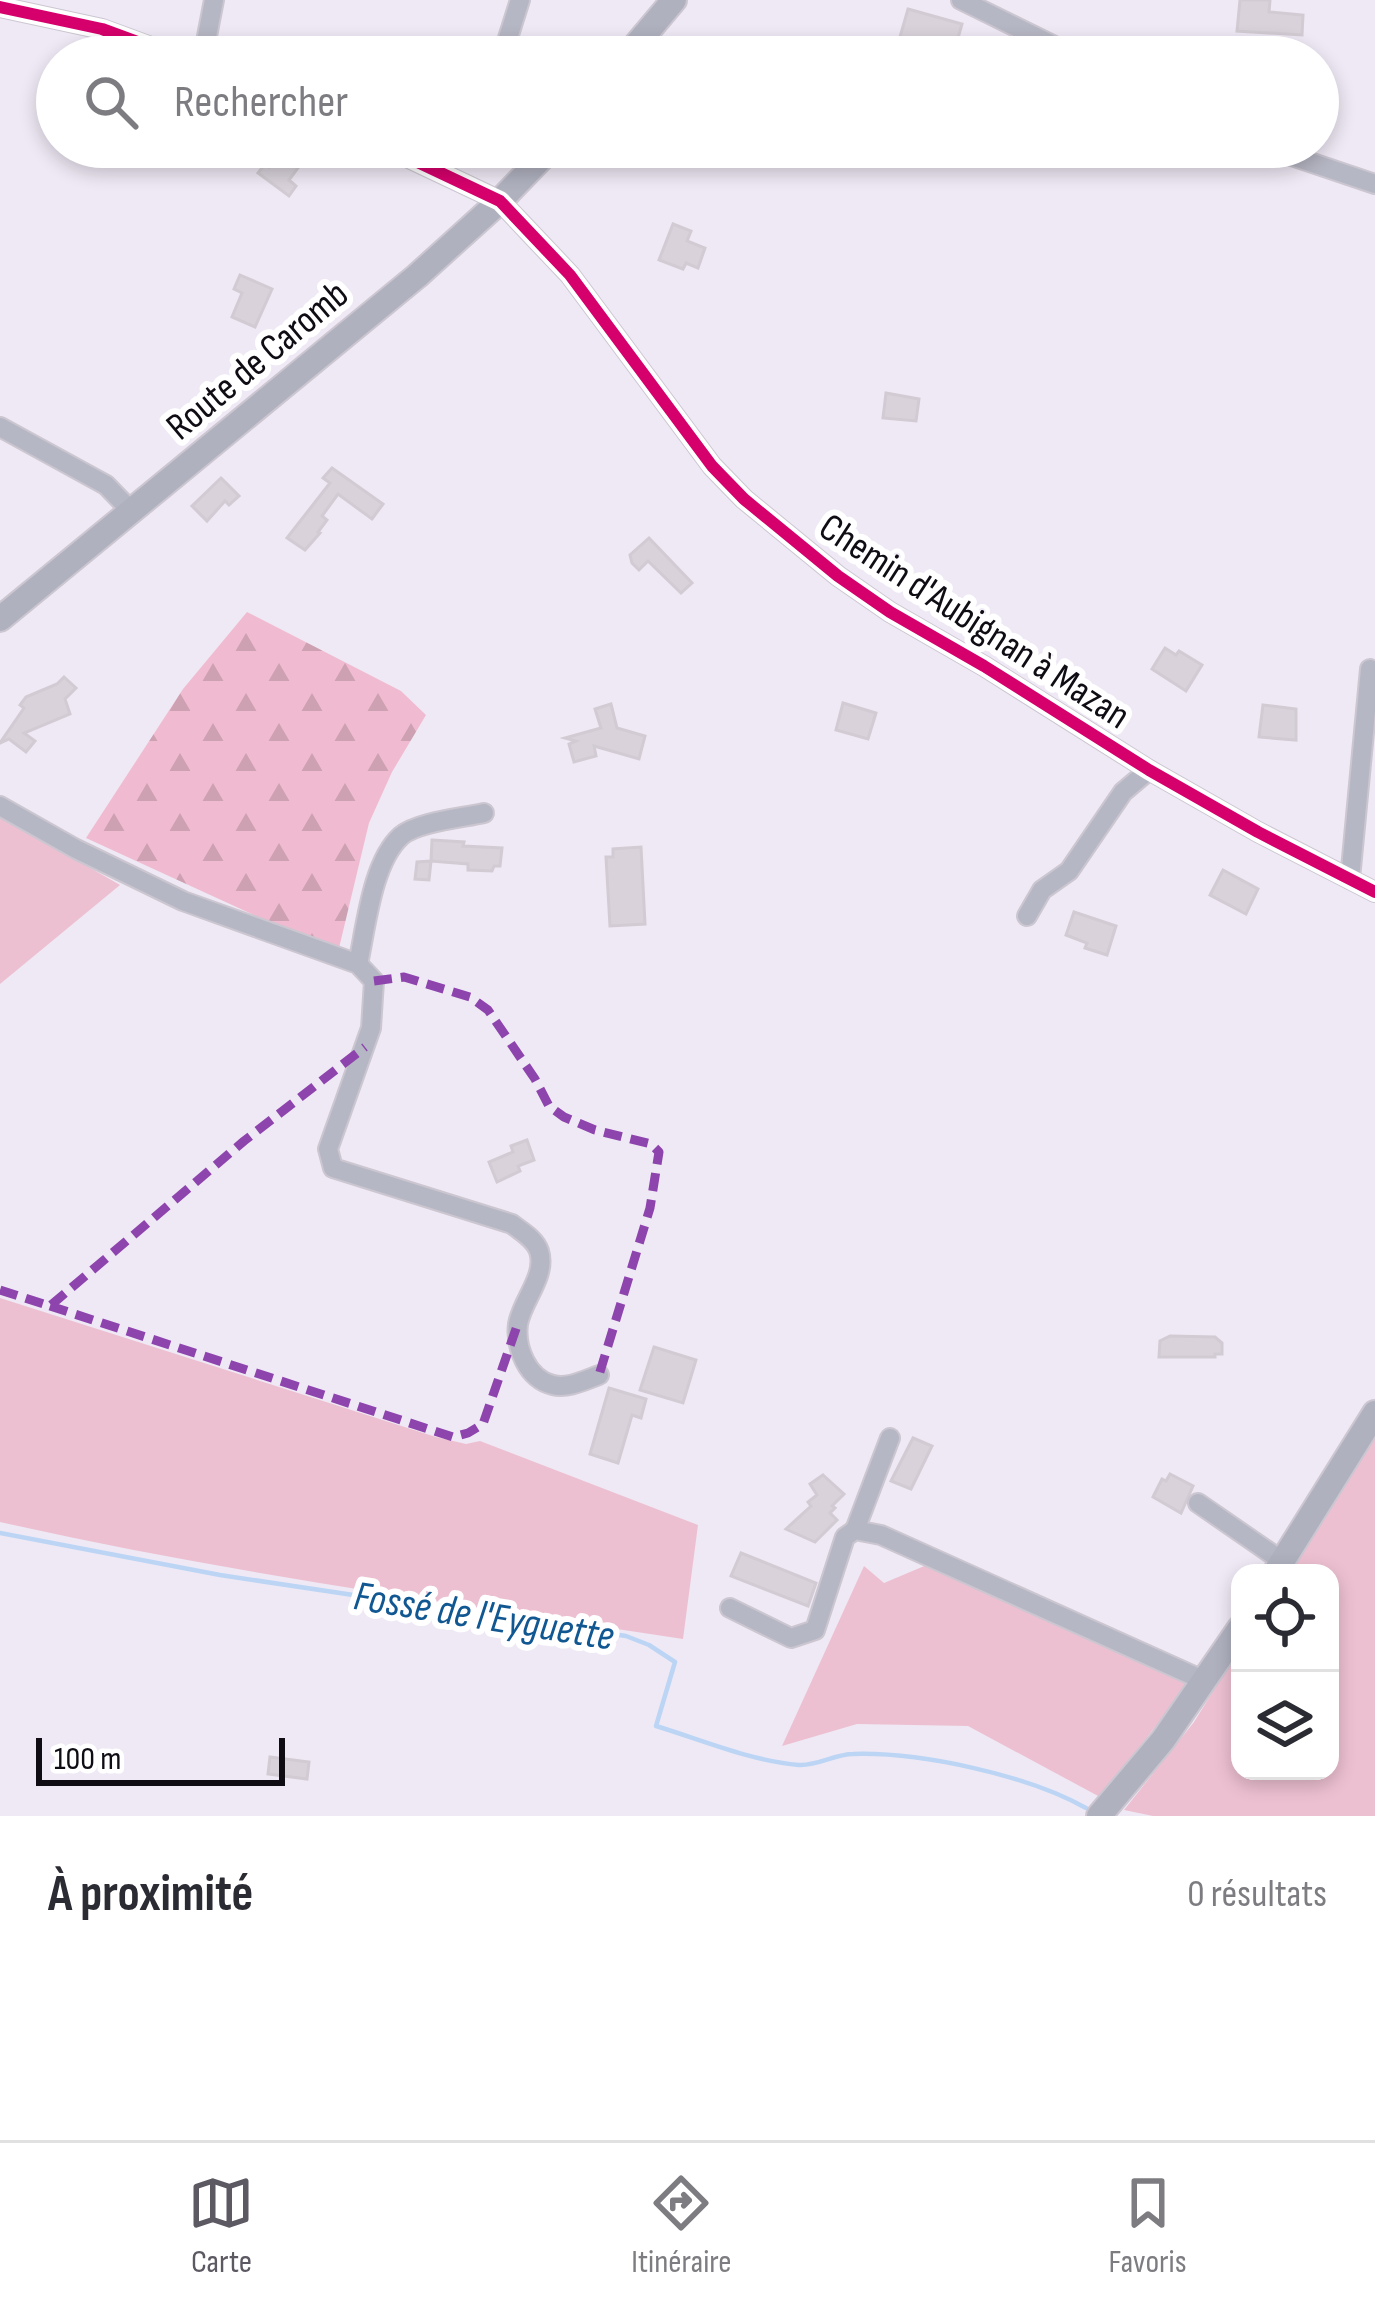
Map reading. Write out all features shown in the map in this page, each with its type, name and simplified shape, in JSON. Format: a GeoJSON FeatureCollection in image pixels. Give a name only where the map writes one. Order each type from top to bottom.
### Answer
{"type":"FeatureCollection","features":[{"type":"Feature","properties":{"kind":"main road"},"geometry":{"type":"LineString","coordinates":[[644,36],[674,0]]}},
{"type":"Feature","properties":{"kind":"main road","name":"Route de Caromb"},"geometry":{"type":"LineString","coordinates":[[0,619],[417,276],[532,168]]}},
{"type":"Feature","properties":{"kind":"main road"},"geometry":{"type":"LineString","coordinates":[[1280,1564],[1375,1413]]}},
{"type":"Feature","properties":{"kind":"main road"},"geometry":{"type":"LineString","coordinates":[[1099,1816],[1163,1740],[1231,1642]]}},
{"type":"Feature","properties":{"kind":"street"},"geometry":{"type":"LineString","coordinates":[[206,36],[214,0]]}},
{"type":"Feature","properties":{"kind":"street"},"geometry":{"type":"LineString","coordinates":[[509,36],[520,0]]}},
{"type":"Feature","properties":{"kind":"street"},"geometry":{"type":"LineString","coordinates":[[961,0],[1034,36]]}},
{"type":"Feature","properties":{"kind":"street"},"geometry":{"type":"LineString","coordinates":[[0,7],[122,36]]}},
{"type":"Feature","properties":{"kind":"street","name":"Chemin d'Aubignan à Mazan"},"geometry":{"type":"LineString","coordinates":[[432,168],[500,201],[570,275],[712,466],[803,549],[890,612],[1149,770],[1375,892]]}},
{"type":"Feature","properties":{"kind":"street"},"geometry":{"type":"LineString","coordinates":[[1327,168],[1375,184]]}},
{"type":"Feature","properties":{"kind":"street"},"geometry":{"type":"LineString","coordinates":[[0,427],[106,485],[132,512]]}},
{"type":"Feature","properties":{"kind":"street"},"geometry":{"type":"LineString","coordinates":[[1350,879],[1370,669]]}},
{"type":"Feature","properties":{"kind":"street"},"geometry":{"type":"LineString","coordinates":[[1027,916],[1042,890],[1069,871],[1123,792],[1149,770]]}},
{"type":"Feature","properties":{"kind":"street"},"geometry":{"type":"LineString","coordinates":[[0,806],[183,901],[358,964],[374,981],[371,1028],[328,1149],[333,1168],[512,1225],[530,1237],[540,1253],[538,1274],[518,1323],[521,1357],[536,1376],[553,1386],[599,1375]]}},
{"type":"Feature","properties":{"kind":"street"},"geometry":{"type":"LineString","coordinates":[[358,964],[381,862],[402,834],[484,813]]}},
{"type":"Feature","properties":{"kind":"street"},"geometry":{"type":"LineString","coordinates":[[730,1608],[791,1638],[815,1630],[845,1537],[855,1530],[890,1438]]}},
{"type":"Feature","properties":{"kind":"street"},"geometry":{"type":"LineString","coordinates":[[1198,1503],[1274,1564]]}},
{"type":"Feature","properties":{"kind":"street"},"geometry":{"type":"LineString","coordinates":[[855,1530],[881,1535],[1205,1681]]}},
{"type":"Feature","properties":{"kind":"shaded area"},"geometry":{"type":"Polygon","coordinates":[[[0,816],[120,885],[0,984],[0,816]]]}},
{"type":"Feature","properties":{"kind":"shaded area"},"geometry":{"type":"Polygon","coordinates":[[[0,1298],[436,1437],[466,1444],[480,1441],[698,1525],[683,1639],[255,1572],[0,1522],[0,1298]]]}},
{"type":"Feature","properties":{"kind":"shaded area"},"geometry":{"type":"Polygon","coordinates":[[[1375,1431],[1375,1816],[1153,1816],[1124,1810],[1194,1722],[1231,1662],[1231,1780],[1339,1780],[1339,1564],[1293,1564],[1375,1431]]]}},
{"type":"Feature","properties":{"kind":"shaded area"},"geometry":{"type":"Polygon","coordinates":[[[929,1564],[1189,1684],[1100,1797],[968,1726],[857,1724],[782,1746],[864,1566],[884,1583],[929,1564]]]}},
{"type":"Feature","properties":{"kind":"green space"},"geometry":{"type":"Polygon","coordinates":[[[247,612],[401,691],[426,715],[369,823],[339,948],[282,928],[86,838],[183,689],[247,612]]]}},
{"type":"Feature","properties":{"kind":"building"},"geometry":{"type":"Polygon","coordinates":[[[1240,0],[1270,0],[1269,12],[1303,15],[1302,35],[1237,31],[1240,0]]]}},
{"type":"Feature","properties":{"kind":"building"},"geometry":{"type":"Polygon","coordinates":[[[908,9],[962,24],[959,36],[900,36],[908,9]]]}},
{"type":"Feature","properties":{"kind":"building"},"geometry":{"type":"Polygon","coordinates":[[[262,168],[298,168],[289,180],[296,186],[289,196],[258,173],[262,168]]]}},
{"type":"Feature","properties":{"kind":"building"},"geometry":{"type":"Polygon","coordinates":[[[673,224],[691,231],[687,241],[705,248],[698,268],[686,263],[683,269],[659,260],[673,224]]]}},
{"type":"Feature","properties":{"kind":"building"},"geometry":{"type":"Polygon","coordinates":[[[240,275],[272,289],[255,327],[232,317],[242,293],[234,289],[240,275]]]}},
{"type":"Feature","properties":{"kind":"building"},"geometry":{"type":"Polygon","coordinates":[[[886,393],[919,399],[916,421],[883,418],[886,393]]]}},
{"type":"Feature","properties":{"kind":"building"},"geometry":{"type":"Polygon","coordinates":[[[332,468],[383,504],[372,519],[338,494],[322,516],[327,520],[320,533],[305,550],[287,538],[330,483],[323,478],[332,468]]]}},
{"type":"Feature","properties":{"kind":"building"},"geometry":{"type":"Polygon","coordinates":[[[221,478],[239,496],[229,505],[225,501],[207,521],[192,506],[221,478]]]}},
{"type":"Feature","properties":{"kind":"building"},"geometry":{"type":"Polygon","coordinates":[[[649,538],[692,583],[681,593],[648,561],[639,570],[632,563],[630,555],[649,538]]]}},
{"type":"Feature","properties":{"kind":"building"},"geometry":{"type":"Polygon","coordinates":[[[1165,648],[1202,665],[1186,691],[1152,669],[1165,648]]]}},
{"type":"Feature","properties":{"kind":"building"},"geometry":{"type":"Polygon","coordinates":[[[64,677],[76,688],[65,699],[70,714],[24,733],[35,741],[26,752],[9,739],[0,743],[24,708],[20,705],[26,697],[64,677]]]}},
{"type":"Feature","properties":{"kind":"building"},"geometry":{"type":"Polygon","coordinates":[[[843,703],[876,713],[868,739],[836,730],[843,703]]]}},
{"type":"Feature","properties":{"kind":"building"},"geometry":{"type":"Polygon","coordinates":[[[611,704],[617,728],[645,736],[639,759],[594,746],[596,756],[574,762],[569,744],[576,741],[565,738],[601,728],[595,709],[611,704]]]}},
{"type":"Feature","properties":{"kind":"building"},"geometry":{"type":"Polygon","coordinates":[[[1263,705],[1296,709],[1296,740],[1259,737],[1263,705]]]}},
{"type":"Feature","properties":{"kind":"building"},"geometry":{"type":"Polygon","coordinates":[[[432,840],[502,848],[500,866],[492,871],[431,861],[432,840]]]}},
{"type":"Feature","properties":{"kind":"building"},"geometry":{"type":"Polygon","coordinates":[[[641,847],[645,924],[610,926],[606,857],[613,857],[613,849],[641,847]]]}},
{"type":"Feature","properties":{"kind":"building"},"geometry":{"type":"Polygon","coordinates":[[[431,861],[429,880],[415,879],[417,862],[431,861]]]}},
{"type":"Feature","properties":{"kind":"building"},"geometry":{"type":"Polygon","coordinates":[[[1223,870],[1258,889],[1246,914],[1210,895],[1223,870]]]}},
{"type":"Feature","properties":{"kind":"building"},"geometry":{"type":"Polygon","coordinates":[[[1074,912],[1116,926],[1107,955],[1066,935],[1074,912]]]}},
{"type":"Feature","properties":{"kind":"building"},"geometry":{"type":"Polygon","coordinates":[[[527,1140],[534,1160],[497,1182],[489,1162],[527,1140]]]}},
{"type":"Feature","properties":{"kind":"building"},"geometry":{"type":"Polygon","coordinates":[[[1170,1336],[1215,1337],[1222,1343],[1222,1354],[1159,1357],[1160,1341],[1170,1336]]]}},
{"type":"Feature","properties":{"kind":"building"},"geometry":{"type":"Polygon","coordinates":[[[654,1347],[696,1360],[683,1403],[640,1390],[654,1347]]]}},
{"type":"Feature","properties":{"kind":"building"},"geometry":{"type":"Polygon","coordinates":[[[609,1388],[646,1399],[641,1418],[632,1415],[618,1463],[590,1454],[609,1388]]]}},
{"type":"Feature","properties":{"kind":"building"},"geometry":{"type":"Polygon","coordinates":[[[913,1438],[932,1446],[911,1489],[891,1481],[913,1438]]]}},
{"type":"Feature","properties":{"kind":"building"},"geometry":{"type":"Polygon","coordinates":[[[1170,1474],[1193,1486],[1181,1513],[1153,1497],[1170,1474]]]}},
{"type":"Feature","properties":{"kind":"building"},"geometry":{"type":"Polygon","coordinates":[[[823,1475],[844,1494],[830,1513],[837,1520],[815,1542],[786,1529],[811,1506],[808,1502],[817,1495],[810,1484],[823,1475]]]}},
{"type":"Feature","properties":{"kind":"building"},"geometry":{"type":"Polygon","coordinates":[[[741,1553],[816,1583],[808,1606],[731,1576],[741,1553]]]}},
{"type":"Feature","properties":{"kind":"building"},"geometry":{"type":"Polygon","coordinates":[[[270,1757],[309,1762],[307,1779],[268,1774],[270,1757]]]}},
{"type":"Feature","properties":{"kind":"waterway","name":"Fossé de l'Eyguette"},"geometry":{"type":"LineString","coordinates":[[0,1533],[220,1575],[626,1636],[675,1662],[656,1726],[781,1763],[813,1764],[853,1754],[941,1762],[1034,1785],[1086,1808]]}},
{"type":"Feature","properties":{"kind":"marked path"},"geometry":{"type":"LineString","coordinates":[[374,981],[404,977],[470,997],[488,1010],[549,1106],[595,1130],[651,1144],[659,1152],[650,1208],[599,1375]]}},
{"type":"Feature","properties":{"kind":"marked path"},"geometry":{"type":"LineString","coordinates":[[0,1290],[50,1306],[244,1141],[365,1047]]}},
{"type":"Feature","properties":{"kind":"marked path"},"geometry":{"type":"LineString","coordinates":[[50,1306],[453,1437],[483,1424],[518,1323]]}},
{"type":"Feature","properties":{"kind":"cycle path"},"geometry":{"type":"LineString","coordinates":[[0,7],[121,36]]}},
{"type":"Feature","properties":{"kind":"cycle path"},"geometry":{"type":"LineString","coordinates":[[430,168],[500,201],[570,275],[712,466],[744,499],[838,576],[1149,770],[1375,892]]}}]}
